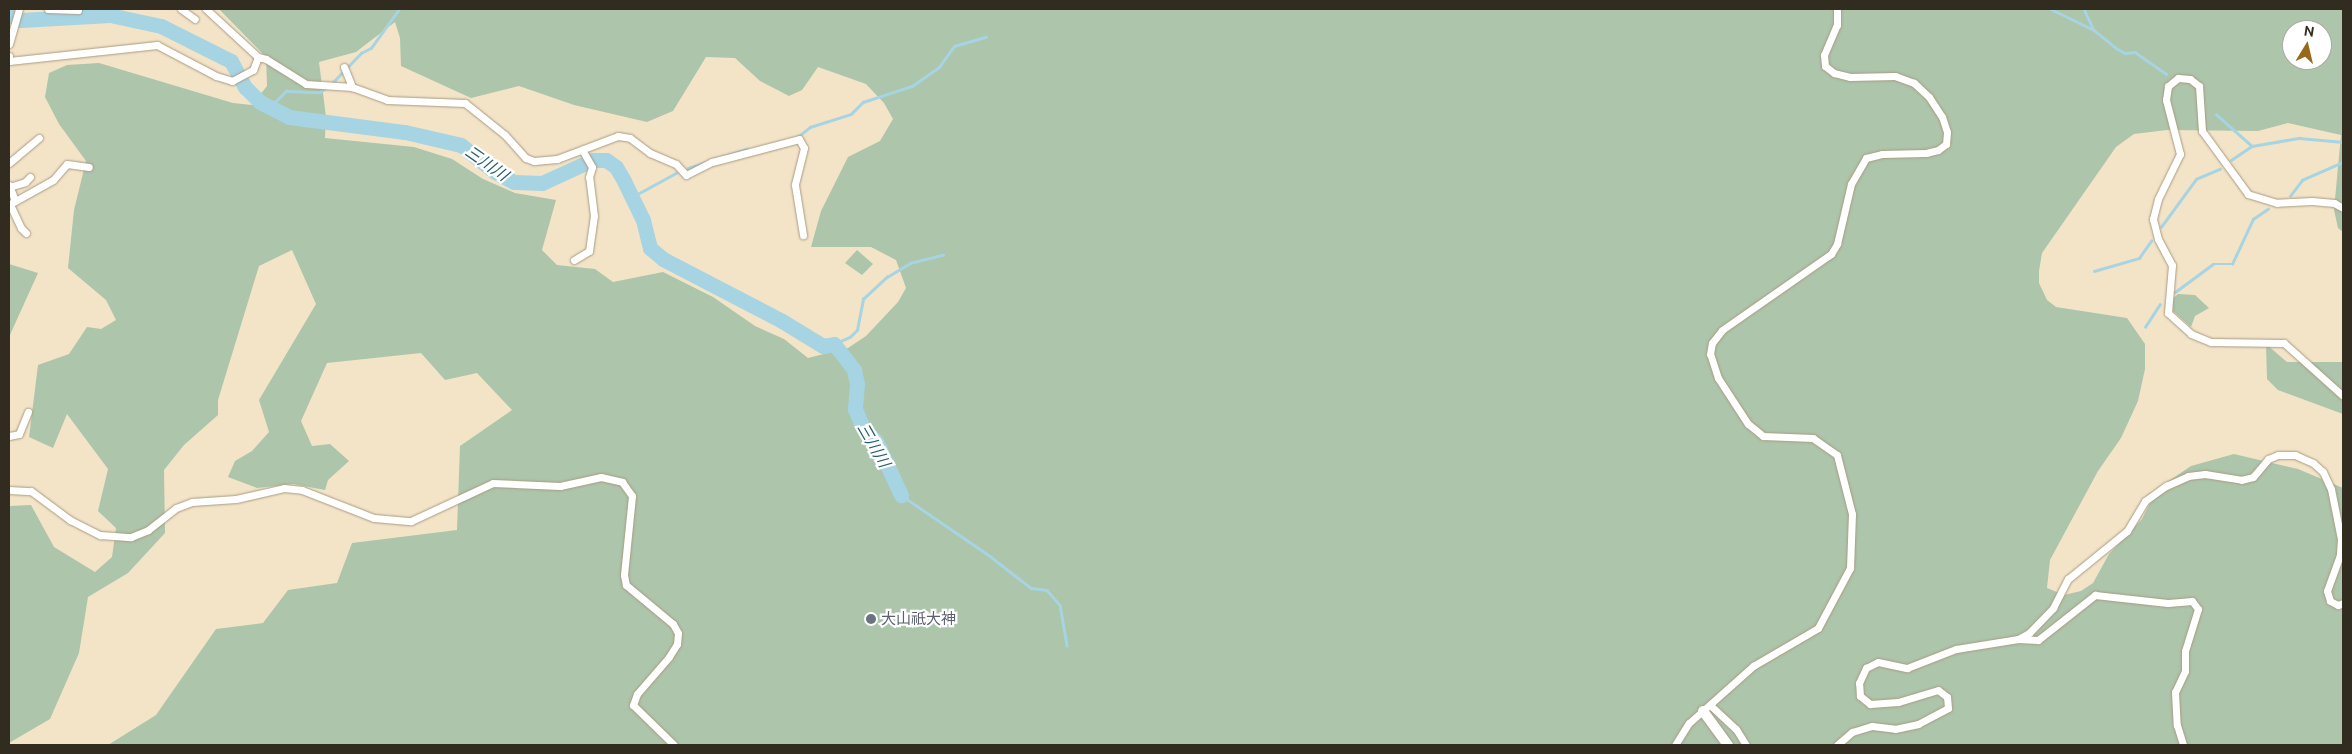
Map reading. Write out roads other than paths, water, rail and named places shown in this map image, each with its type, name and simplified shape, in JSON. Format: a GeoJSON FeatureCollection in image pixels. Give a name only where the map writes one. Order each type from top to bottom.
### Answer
{"type":"FeatureCollection","features":[{"type":"Feature","properties":{"kind":"street"},"geometry":{"type":"LineString","coordinates":[[9,44],[16,28],[19,9]]}},
{"type":"Feature","properties":{"kind":"street"},"geometry":{"type":"LineString","coordinates":[[48,9],[78,10]]}},
{"type":"Feature","properties":{"kind":"street"},"geometry":{"type":"LineString","coordinates":[[181,9],[196,19]]}},
{"type":"Feature","properties":{"kind":"street"},"geometry":{"type":"LineString","coordinates":[[206,9],[258,57],[306,84],[352,87],[387,100],[465,103],[505,135],[526,158],[534,161],[557,159],[583,152],[607,139],[630,138],[650,153],[676,164],[686,175],[719,159],[799,139],[804,148],[794,185],[803,235]]}},
{"type":"Feature","properties":{"kind":"street"},"geometry":{"type":"LineString","coordinates":[[1675,745],[1688,723],[1753,666],[1818,628],[1850,568],[1852,514],[1837,455],[1813,438],[1763,436],[1748,424],[1718,378],[1710,354],[1712,342],[1735,321],[1831,254],[1837,244],[1851,184],[1866,158],[1882,154],[1926,153],[1938,150],[1946,144],[1947,132],[1942,117],[1929,97],[1914,83],[1895,76],[1850,77],[1834,73],[1825,66],[1824,55],[1837,25],[1837,9]]}},
{"type":"Feature","properties":{"kind":"street"},"geometry":{"type":"LineString","coordinates":[[9,56],[9,61],[157,45],[216,76],[232,80],[253,70],[258,57]]}},
{"type":"Feature","properties":{"kind":"street"},"geometry":{"type":"LineString","coordinates":[[344,68],[352,87]]}},
{"type":"Feature","properties":{"kind":"street"},"geometry":{"type":"LineString","coordinates":[[2343,208],[2334,203],[2312,201],[2277,203],[2248,194],[2202,131],[2199,86],[2190,79],[2178,78],[2168,86],[2166,100],[2180,154],[2158,199],[2153,219],[2158,239],[2172,265],[2168,313],[2191,334],[2211,342],[2284,344],[2343,396]]}},
{"type":"Feature","properties":{"kind":"street"},"geometry":{"type":"LineString","coordinates":[[9,163],[39,138]]}},
{"type":"Feature","properties":{"kind":"street"},"geometry":{"type":"LineString","coordinates":[[574,260],[588,251],[594,216],[589,177],[592,167],[583,152]]}},
{"type":"Feature","properties":{"kind":"street"},"geometry":{"type":"LineString","coordinates":[[26,233],[21,228],[10,204],[53,180],[67,164],[89,167]]}},
{"type":"Feature","properties":{"kind":"street"},"geometry":{"type":"LineString","coordinates":[[15,201],[9,186],[25,182],[30,177]]}},
{"type":"Feature","properties":{"kind":"street"},"geometry":{"type":"LineString","coordinates":[[9,436],[20,434],[28,412]]}},
{"type":"Feature","properties":{"kind":"street"},"geometry":{"type":"LineString","coordinates":[[2018,639],[2029,633],[2053,608],[2068,579],[2078,568],[2127,531],[2145,501],[2166,486],[2188,476],[2205,474],[2241,480],[2253,477],[2268,459],[2278,455],[2295,455],[2313,463],[2323,472],[2331,489],[2341,539],[2340,556],[2327,591],[2330,601],[2338,605],[2343,603]]}},
{"type":"Feature","properties":{"kind":"street"},"geometry":{"type":"LineString","coordinates":[[9,490],[31,491],[70,520],[100,534],[131,537],[148,530],[176,508],[192,502],[236,499],[284,488],[302,490],[374,518],[411,521],[493,483],[560,486],[601,477],[622,482],[632,496],[624,575],[626,585],[673,624],[678,633],[676,644],[669,657],[637,694],[633,705],[674,745]]}},
{"type":"Feature","properties":{"kind":"street"},"geometry":{"type":"LineString","coordinates":[[1837,745],[1852,732],[1872,726],[1895,729],[1918,724],[1948,708],[1946,697],[1938,690],[1898,702],[1870,704],[1860,696],[1859,683],[1866,668],[1878,662],[1907,668],[1956,649],[2018,639],[2038,640],[2095,595],[2168,603],[2192,601],[2198,610],[2185,651],[2185,671],[2175,692],[2177,725],[2183,745]]}},
{"type":"Feature","properties":{"kind":"street"},"geometry":{"type":"LineString","coordinates":[[1707,708],[1728,745]]}},
{"type":"Feature","properties":{"kind":"street"},"geometry":{"type":"LineString","coordinates":[[1707,708],[1736,729],[1746,745]]}},
{"type":"Feature","properties":{"kind":"waterway"},"geometry":{"type":"LineString","coordinates":[[331,84],[361,53],[371,48],[399,9]]}},
{"type":"Feature","properties":{"kind":"waterway"},"geometry":{"type":"LineString","coordinates":[[2051,9],[2094,30]]}},
{"type":"Feature","properties":{"kind":"waterway"},"geometry":{"type":"LineString","coordinates":[[2084,9],[2094,30],[2116,48],[2125,53],[2135,52],[2166,74]]}},
{"type":"Feature","properties":{"kind":"waterway","name":"三川川"},"geometry":{"type":"LineString","coordinates":[[9,15],[21,20],[110,15],[161,26],[231,61],[245,87],[260,102],[289,117],[405,132],[461,145],[495,172],[514,182],[542,183],[592,160],[606,160],[616,167],[624,181],[643,220],[650,248],[663,259],[782,321],[823,346],[834,344],[854,370],[857,384],[855,409],[863,428],[876,441],[901,495]]}},
{"type":"Feature","properties":{"kind":"waterway"},"geometry":{"type":"LineString","coordinates":[[796,138],[810,127],[851,114],[863,102],[912,86],[939,67],[954,46],[986,37]]}},
{"type":"Feature","properties":{"kind":"waterway"},"geometry":{"type":"LineString","coordinates":[[270,107],[286,91],[320,92],[326,88]]}},
{"type":"Feature","properties":{"kind":"waterway"},"geometry":{"type":"LineString","coordinates":[[2216,114],[2252,146]]}},
{"type":"Feature","properties":{"kind":"waterway"},"geometry":{"type":"LineString","coordinates":[[2231,160],[2252,146],[2299,138],[2343,142]]}},
{"type":"Feature","properties":{"kind":"waterway"},"geometry":{"type":"LineString","coordinates":[[688,168],[747,149]]}},
{"type":"Feature","properties":{"kind":"waterway"},"geometry":{"type":"LineString","coordinates":[[2290,196],[2302,180],[2343,162]]}},
{"type":"Feature","properties":{"kind":"waterway"},"geometry":{"type":"LineString","coordinates":[[2161,227],[2196,179],[2220,169]]}},
{"type":"Feature","properties":{"kind":"waterway"},"geometry":{"type":"LineString","coordinates":[[632,197],[676,173]]}},
{"type":"Feature","properties":{"kind":"waterway"},"geometry":{"type":"LineString","coordinates":[[2175,292],[2213,264],[2232,264],[2253,219],[2268,209]]}},
{"type":"Feature","properties":{"kind":"waterway"},"geometry":{"type":"LineString","coordinates":[[2094,271],[2139,258],[2151,241]]}},
{"type":"Feature","properties":{"kind":"waterway"},"geometry":{"type":"LineString","coordinates":[[834,344],[850,337],[857,330],[863,299],[887,277],[910,263],[943,255]]}},
{"type":"Feature","properties":{"kind":"waterway"},"geometry":{"type":"LineString","coordinates":[[2145,327],[2160,304]]}},
{"type":"Feature","properties":{"kind":"waterway"},"geometry":{"type":"LineString","coordinates":[[901,495],[990,556],[1031,588],[1047,590],[1060,605],[1067,645]]}},
{"type":"Feature","properties":{"kind":"place","name":"大山祇大神"},"geometry":{"type":"Point","coordinates":[871,619]}}]}
